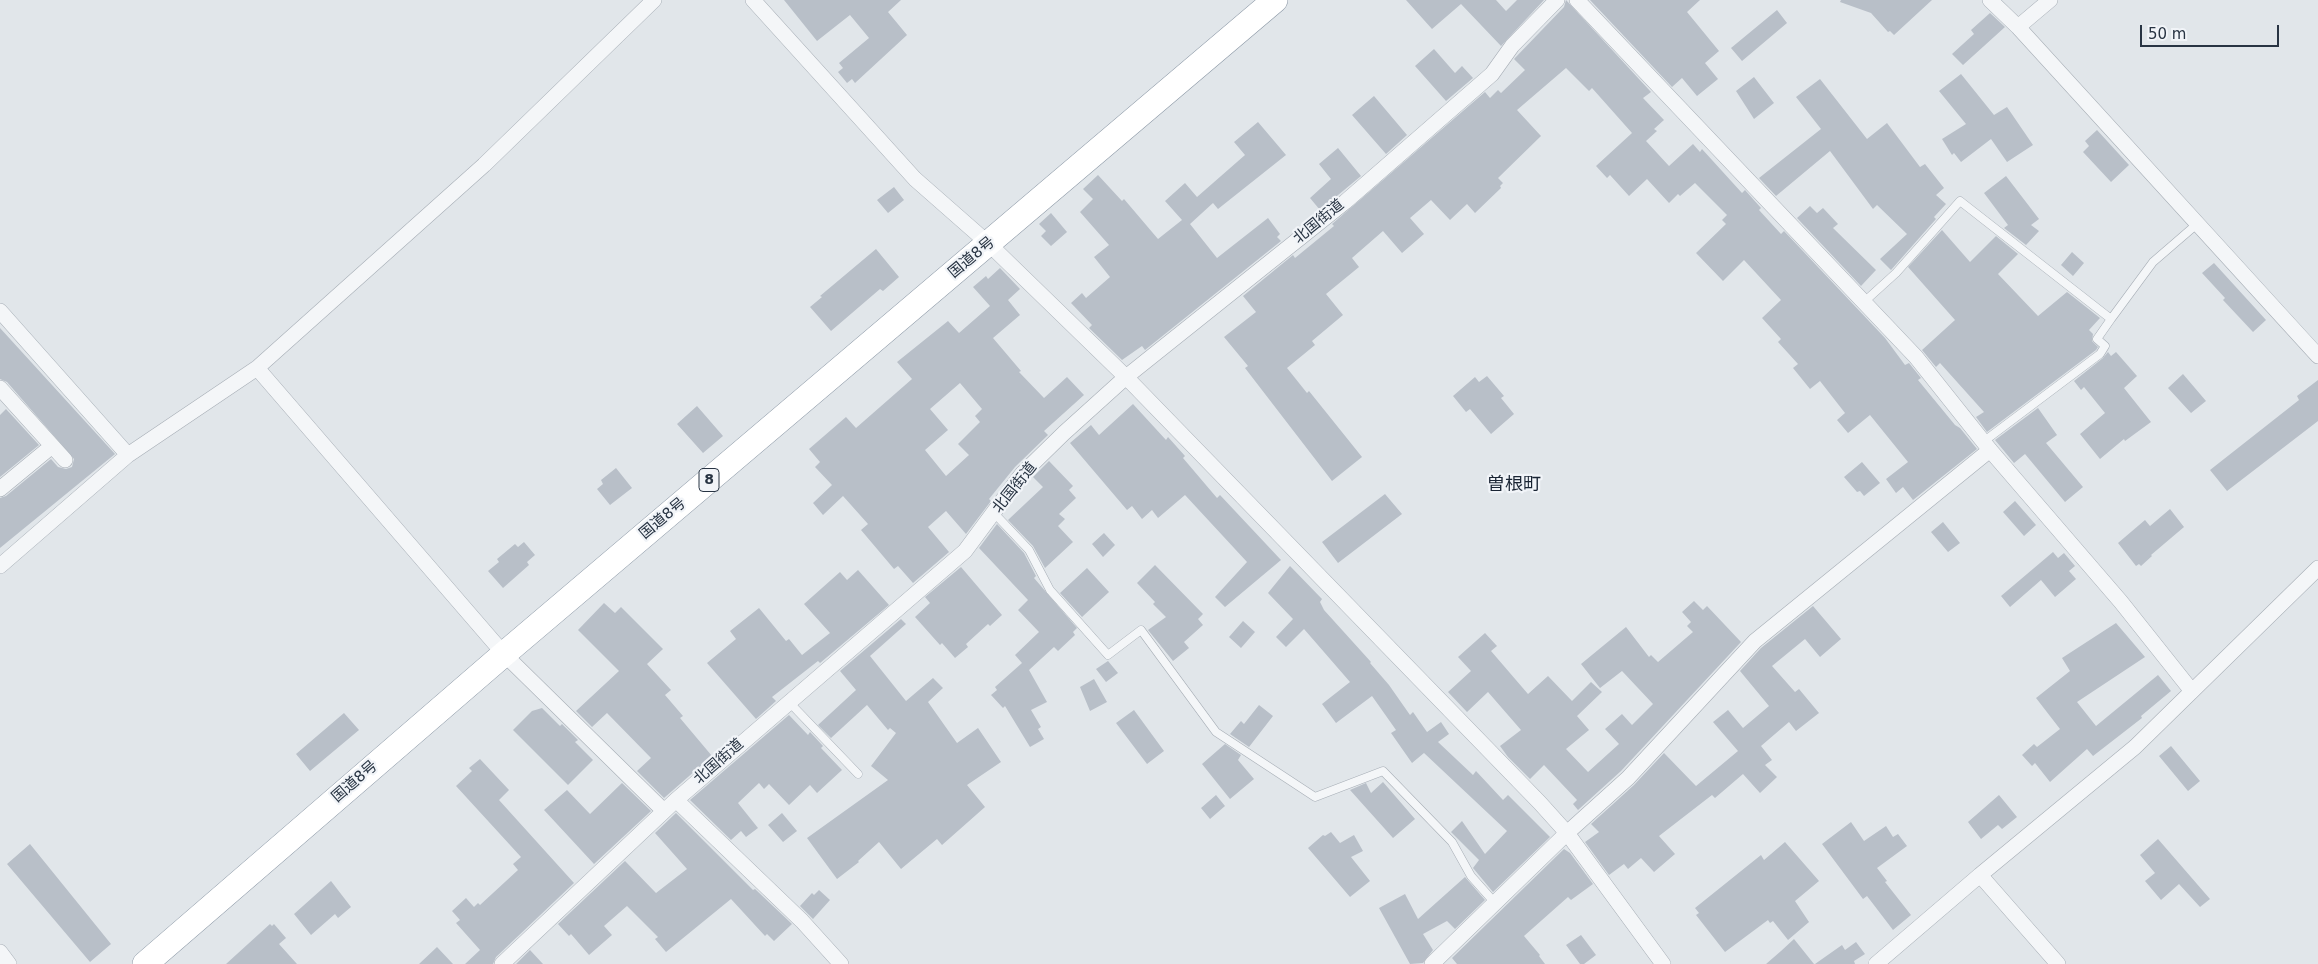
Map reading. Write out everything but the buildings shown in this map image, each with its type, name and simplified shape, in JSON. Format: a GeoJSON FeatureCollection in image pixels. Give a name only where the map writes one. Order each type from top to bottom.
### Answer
{"type":"FeatureCollection","features":[{"type":"Feature","properties":{"kind":"highway","name":"国道8号"},"geometry":{"type":"LineString","coordinates":[[145,964],[504,654],[1275,0]]}},
{"type":"Feature","properties":{"kind":"street"},"geometry":{"type":"LineString","coordinates":[[0,566],[128,455],[256,368],[484,165],[654,0]]}},
{"type":"Feature","properties":{"kind":"street"},"geometry":{"type":"LineString","coordinates":[[753,0],[915,179],[989,244],[1126,378],[1520,782],[1567,833],[1663,964]]}},
{"type":"Feature","properties":{"kind":"street","name":"北国街道"},"geometry":{"type":"LineString","coordinates":[[502,964],[676,800],[788,702],[900,609],[965,551],[1022,474],[1126,378],[1345,202],[1492,74],[1512,46],[1557,0]]}},
{"type":"Feature","properties":{"kind":"street"},"geometry":{"type":"LineString","coordinates":[[1577,0],[1916,357],[1986,446],[2120,602],[2191,690]]}},
{"type":"Feature","properties":{"kind":"street"},"geometry":{"type":"LineString","coordinates":[[1990,0],[2018,28],[2318,356]]}},
{"type":"Feature","properties":{"kind":"street"},"geometry":{"type":"LineString","coordinates":[[2018,28],[2050,0]]}},
{"type":"Feature","properties":{"kind":"street"},"geometry":{"type":"LineString","coordinates":[[0,310],[128,455]]}},
{"type":"Feature","properties":{"kind":"street"},"geometry":{"type":"LineString","coordinates":[[256,368],[504,654],[664,811]]}},
{"type":"Feature","properties":{"kind":"street"},"geometry":{"type":"LineString","coordinates":[[0,388],[65,460]]}},
{"type":"Feature","properties":{"kind":"street"},"geometry":{"type":"LineString","coordinates":[[0,489],[52,446]]}},
{"type":"Feature","properties":{"kind":"street"},"geometry":{"type":"LineString","coordinates":[[1441,961],[1495,903],[1567,833],[1628,778],[1754,641],[1986,446]]}},
{"type":"Feature","properties":{"kind":"street"},"geometry":{"type":"LineString","coordinates":[[1876,964],[2135,747],[2191,690],[2318,568]]}},
{"type":"Feature","properties":{"kind":"street"},"geometry":{"type":"LineString","coordinates":[[676,800],[764,884],[841,964]]}},
{"type":"Feature","properties":{"kind":"street"},"geometry":{"type":"LineString","coordinates":[[1980,876],[2058,964]]}},
{"type":"Feature","properties":{"kind":"street"},"geometry":{"type":"LineString","coordinates":[[0,952],[10,964]]}},
{"type":"Feature","properties":{"kind":"lane"},"geometry":{"type":"LineString","coordinates":[[1864,302],[1896,273],[1960,201],[2111,319]]}},
{"type":"Feature","properties":{"kind":"lane"},"geometry":{"type":"LineString","coordinates":[[1986,446],[2100,354],[2105,346],[2098,339],[2111,319],[2154,262],[2197,224]]}},
{"type":"Feature","properties":{"kind":"lane"},"geometry":{"type":"LineString","coordinates":[[994,513],[1029,550],[1050,590],[1108,655],[1141,630],[1216,732],[1315,797],[1383,771],[1452,842],[1471,876],[1495,903]]}},
{"type":"Feature","properties":{"kind":"lane"},"geometry":{"type":"LineString","coordinates":[[788,702],[858,774]]}},
{"type":"Feature","properties":{"kind":"district","name":"曽根町"},"geometry":{"type":"Point","coordinates":[1514,485]}}]}
